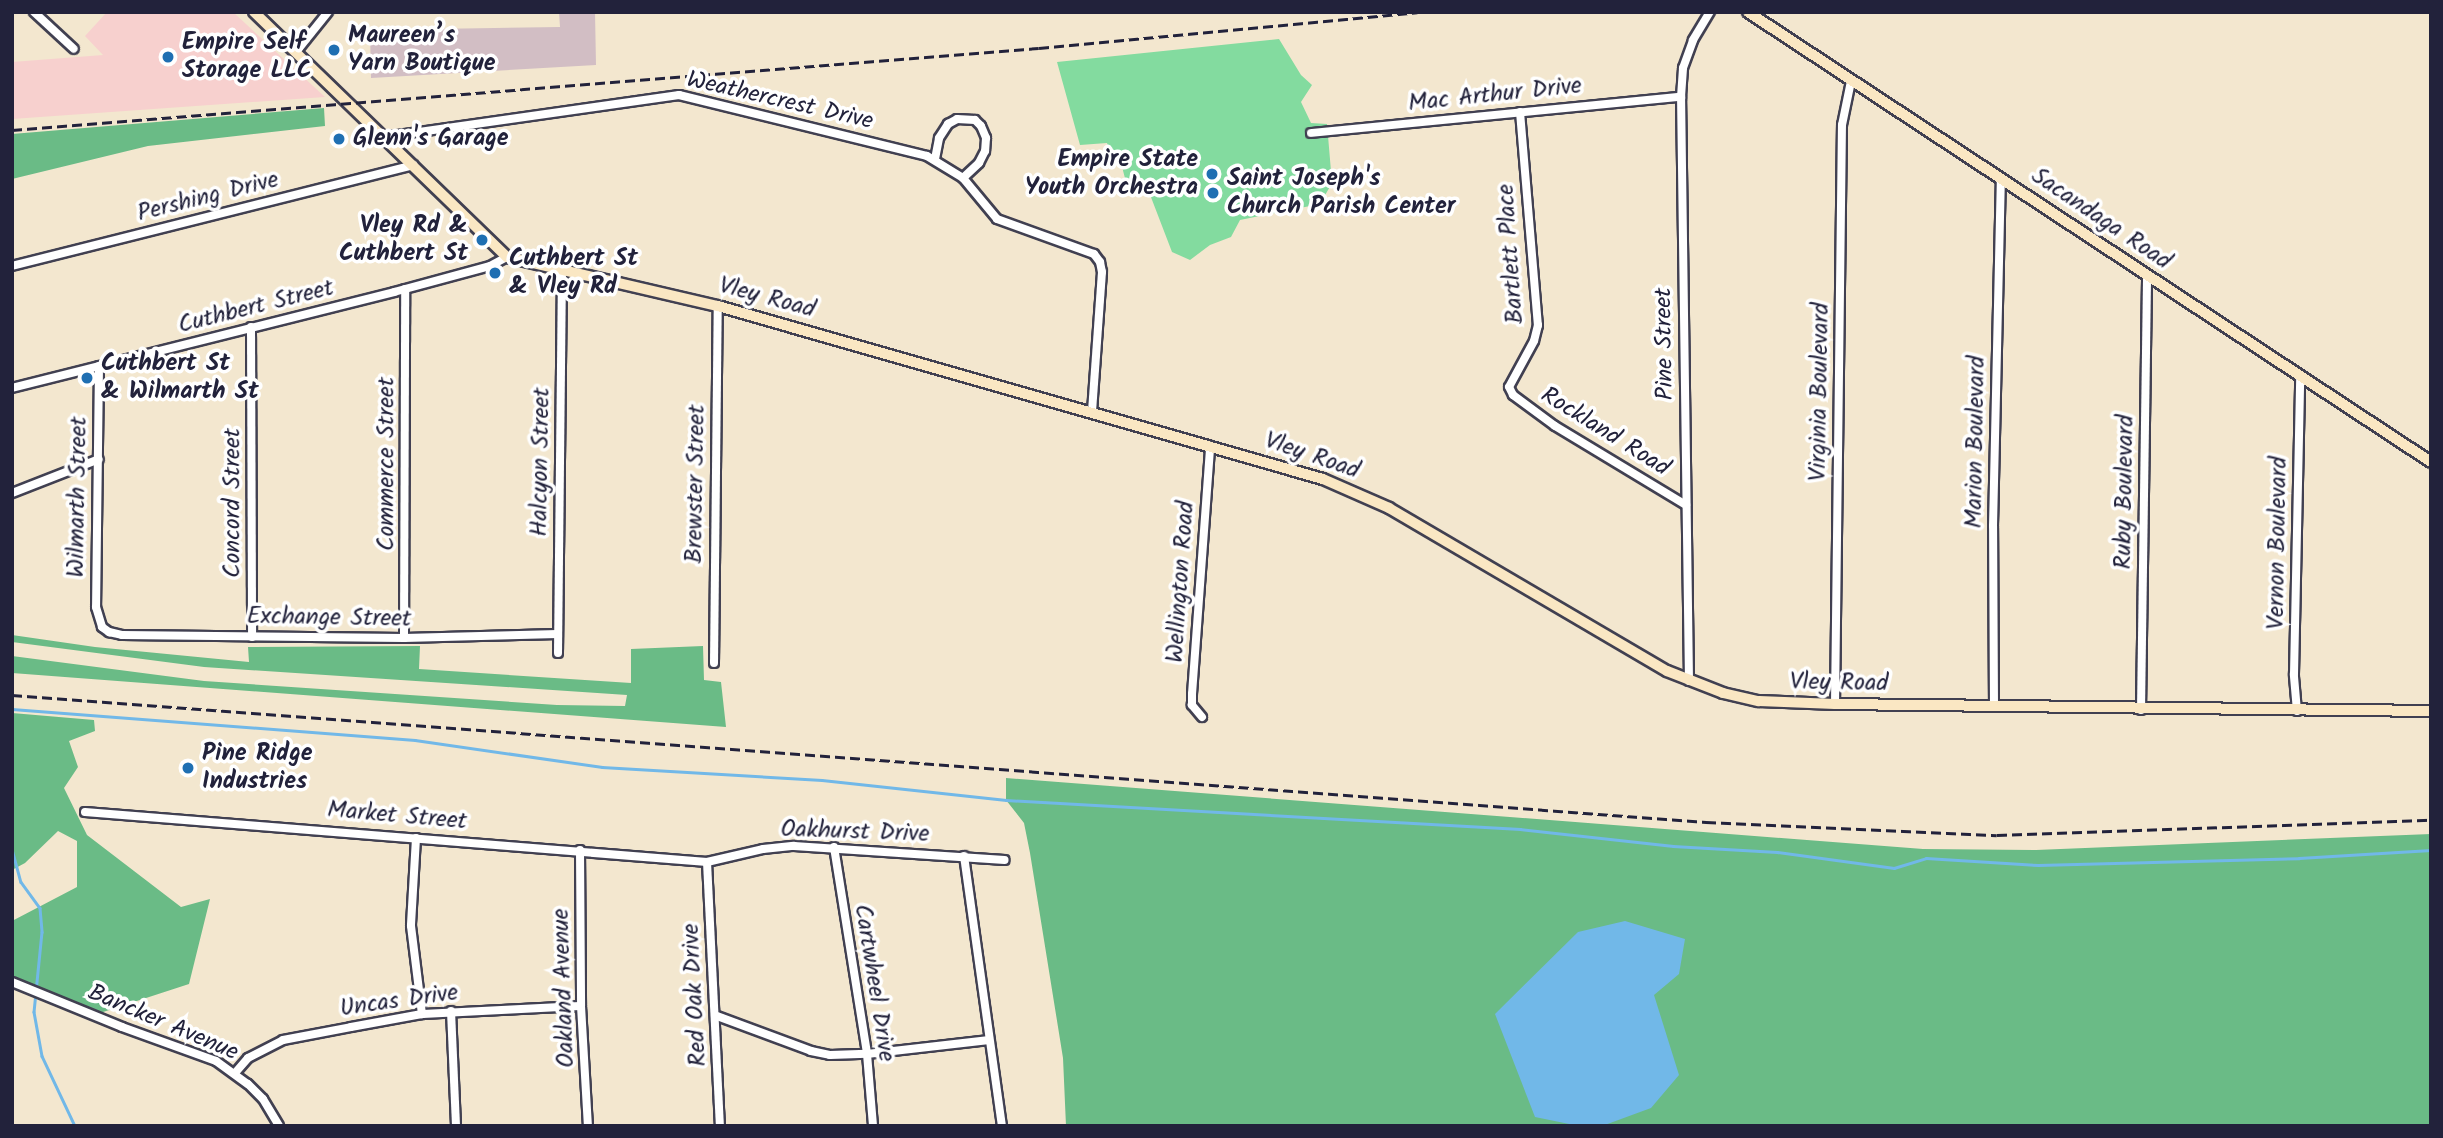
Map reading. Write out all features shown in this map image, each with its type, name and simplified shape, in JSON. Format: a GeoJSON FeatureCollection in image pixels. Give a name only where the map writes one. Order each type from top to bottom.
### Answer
{"type":"FeatureCollection","features":[{"type":"Feature","properties":{"kind":"street"},"geometry":{"type":"LineString","coordinates":[[34,12],[74,49]]}},
{"type":"Feature","properties":{"kind":"street"},"geometry":{"type":"LineString","coordinates":[[254,12],[507,257]]}},
{"type":"Feature","properties":{"kind":"street"},"geometry":{"type":"LineString","coordinates":[[296,52],[328,12]]}},
{"type":"Feature","properties":{"kind":"street","name":"Pine Street"},"geometry":{"type":"LineString","coordinates":[[1689,681],[1681,97],[1683,68],[1693,40],[1710,12]]}},
{"type":"Feature","properties":{"kind":"street","name":"Sacandaga Road"},"geometry":{"type":"LineString","coordinates":[[1748,12],[2431,462]]}},
{"type":"Feature","properties":{"kind":"street","name":"Virginia Boulevard"},"geometry":{"type":"LineString","coordinates":[[1835,704],[1842,125],[1851,81]]}},
{"type":"Feature","properties":{"kind":"street","name":"Weathercrest Drive"},"geometry":{"type":"LineString","coordinates":[[384,137],[679,95],[935,159],[963,178],[997,219],[1094,254],[1102,272],[1092,410]]}},
{"type":"Feature","properties":{"kind":"street","name":"Mac Arthur Drive"},"geometry":{"type":"LineString","coordinates":[[1311,132],[1681,97]]}},
{"type":"Feature","properties":{"kind":"street","name":"Bartlett Place"},"geometry":{"type":"LineString","coordinates":[[1509,387],[1534,341],[1538,325],[1520,112]]}},
{"type":"Feature","properties":{"kind":"street"},"geometry":{"type":"LineString","coordinates":[[935,159],[939,138],[948,124],[957,119],[975,120],[981,125],[986,138],[985,151],[979,163],[963,178]]}},
{"type":"Feature","properties":{"kind":"street","name":"Pershing Drive"},"geometry":{"type":"LineString","coordinates":[[12,266],[414,165]]}},
{"type":"Feature","properties":{"kind":"street","name":"Marion Boulevard"},"geometry":{"type":"LineString","coordinates":[[1994,706],[1993,526],[2001,178]]}},
{"type":"Feature","properties":{"kind":"street","name":"Vley Road"},"geometry":{"type":"LineString","coordinates":[[507,257],[718,306],[1092,410],[1353,490],[1412,522],[1610,641],[1689,681],[1723,693],[1759,701],[1835,704],[2141,710],[2431,711]]}},
{"type":"Feature","properties":{"kind":"street","name":"Cuthbert Street"},"geometry":{"type":"LineString","coordinates":[[12,388],[405,289],[490,266],[507,257]]}},
{"type":"Feature","properties":{"kind":"street","name":"Halcyon Street"},"geometry":{"type":"LineString","coordinates":[[558,653],[562,271]]}},
{"type":"Feature","properties":{"kind":"street","name":"Ruby Boulevard"},"geometry":{"type":"LineString","coordinates":[[2141,710],[2147,275]]}},
{"type":"Feature","properties":{"kind":"street","name":"Commerce Street"},"geometry":{"type":"LineString","coordinates":[[404,639],[405,289]]}},
{"type":"Feature","properties":{"kind":"street","name":"Brewster Street"},"geometry":{"type":"LineString","coordinates":[[714,663],[718,306]]}},
{"type":"Feature","properties":{"kind":"street","name":"Concord Street"},"geometry":{"type":"LineString","coordinates":[[251,327],[252,637]]}},
{"type":"Feature","properties":{"kind":"street","name":"Wilmarth Street"},"geometry":{"type":"LineString","coordinates":[[99,366],[96,607],[102,627]]}},
{"type":"Feature","properties":{"kind":"street","name":"Vernon Boulevard"},"geometry":{"type":"LineString","coordinates":[[2297,711],[2294,674],[2300,376]]}},
{"type":"Feature","properties":{"kind":"street","name":"Rockland Road"},"geometry":{"type":"LineString","coordinates":[[1509,387],[1513,395],[1555,426],[1686,505]]}},
{"type":"Feature","properties":{"kind":"street","name":"Wellington Road"},"geometry":{"type":"LineString","coordinates":[[1202,718],[1192,705],[1192,694],[1210,446]]}},
{"type":"Feature","properties":{"kind":"street"},"geometry":{"type":"LineString","coordinates":[[12,493],[99,459]]}},
{"type":"Feature","properties":{"kind":"street","name":"Exchange Street"},"geometry":{"type":"LineString","coordinates":[[102,627],[122,635],[252,637],[404,639],[558,634]]}},
{"type":"Feature","properties":{"kind":"street","name":"Market Street"},"geometry":{"type":"LineString","coordinates":[[85,812],[580,849]]}},
{"type":"Feature","properties":{"kind":"street"},"geometry":{"type":"LineString","coordinates":[[415,838],[411,926],[422,1013]]}},
{"type":"Feature","properties":{"kind":"street","name":"Oakhurst Drive"},"geometry":{"type":"LineString","coordinates":[[580,849],[707,862],[763,849],[834,846],[1005,860]]}},
{"type":"Feature","properties":{"kind":"street","name":"Cartwheel Drive"},"geometry":{"type":"LineString","coordinates":[[834,846],[867,1054],[873,1126]]}},
{"type":"Feature","properties":{"kind":"street","name":"Oakland Avenue"},"geometry":{"type":"LineString","coordinates":[[580,849],[581,1006],[588,1126]]}},
{"type":"Feature","properties":{"kind":"street"},"geometry":{"type":"LineString","coordinates":[[964,856],[1002,1126]]}},
{"type":"Feature","properties":{"kind":"street","name":"Red Oak Drive"},"geometry":{"type":"LineString","coordinates":[[707,862],[717,1016],[720,1126]]}},
{"type":"Feature","properties":{"kind":"street","name":"Bancker Avenue"},"geometry":{"type":"LineString","coordinates":[[12,982],[158,1041],[196,1053],[235,1073],[263,1099],[279,1126]]}},
{"type":"Feature","properties":{"kind":"street","name":"Uncas Drive"},"geometry":{"type":"LineString","coordinates":[[235,1073],[248,1058],[282,1041],[422,1013],[581,1006]]}},
{"type":"Feature","properties":{"kind":"street"},"geometry":{"type":"LineString","coordinates":[[451,1011],[456,1126]]}},
{"type":"Feature","properties":{"kind":"street"},"geometry":{"type":"LineString","coordinates":[[717,1016],[811,1052],[867,1054],[989,1040]]}},
{"type":"Feature","properties":{"kind":"shaded area"},"geometry":{"type":"Polygon","coordinates":[[[107,12],[233,12],[325,97],[12,119],[12,62],[103,55],[85,36],[107,12]]]}},
{"type":"Feature","properties":{"kind":"shaded area"},"geometry":{"type":"Polygon","coordinates":[[[559,12],[595,12],[596,65],[371,78],[370,30],[560,27],[559,12]]]}},
{"type":"Feature","properties":{"kind":"green space"},"geometry":{"type":"Polygon","coordinates":[[[1279,39],[1301,75],[1312,85],[1301,102],[1311,123],[1327,124],[1332,183],[1320,204],[1240,220],[1231,237],[1210,245],[1190,260],[1172,252],[1149,192],[1127,186],[1120,159],[1110,154],[1107,143],[1080,145],[1057,62],[1279,39]]]}},
{"type":"Feature","properties":{"kind":"green space"},"geometry":{"type":"Polygon","coordinates":[[[324,108],[325,126],[148,146],[12,179],[12,134],[324,108]]]}},
{"type":"Feature","properties":{"kind":"green space"},"geometry":{"type":"Polygon","coordinates":[[[12,635],[95,647],[249,662],[248,647],[420,646],[419,669],[631,683],[631,649],[703,646],[704,680],[721,682],[726,727],[12,673],[12,656],[204,681],[557,705],[625,706],[627,695],[204,667],[12,642],[12,635]]]}},
{"type":"Feature","properties":{"kind":"green space"},"geometry":{"type":"Polygon","coordinates":[[[12,713],[94,720],[95,731],[69,741],[78,767],[64,788],[87,835],[181,907],[210,899],[189,984],[100,1013],[12,977],[12,921],[77,887],[77,841],[58,831],[25,863],[12,870],[12,713]]]}},
{"type":"Feature","properties":{"kind":"green space"},"geometry":{"type":"Polygon","coordinates":[[[1006,778],[1923,849],[2036,850],[2431,834],[2431,1126],[1066,1126],[1063,1058],[1030,853],[1024,823],[1006,800],[1006,778]]]}},
{"type":"Feature","properties":{"kind":"water"},"geometry":{"type":"Polygon","coordinates":[[[1625,921],[1685,939],[1679,974],[1654,995],[1679,1075],[1651,1108],[1602,1126],[1579,1126],[1535,1117],[1495,1014],[1578,932],[1625,921]]]}},
{"type":"Feature","properties":{"kind":"waterway"},"geometry":{"type":"LineString","coordinates":[[12,709],[415,740],[602,767],[822,780],[1006,800],[1520,829],[1673,846],[1777,852],[1894,868],[1926,858],[2038,865],[2299,858],[2431,850]]}},
{"type":"Feature","properties":{"kind":"waterway"},"geometry":{"type":"LineString","coordinates":[[12,849],[21,882],[40,908],[42,932],[34,1012],[42,1056],[75,1126]]}},
{"type":"Feature","properties":{"kind":"railway"},"geometry":{"type":"LineString","coordinates":[[12,130],[1039,48],[1417,12]]}},
{"type":"Feature","properties":{"kind":"railway"},"geometry":{"type":"LineString","coordinates":[[12,695],[1706,822],[1997,835],[2431,820]]}},
{"type":"Feature","properties":{"kind":"place","name":"Maureen’s Yarn Boutique"},"geometry":{"type":"Point","coordinates":[334,50]}},
{"type":"Feature","properties":{"kind":"place","name":"Empire Self Storage LLC"},"geometry":{"type":"Point","coordinates":[168,57]}},
{"type":"Feature","properties":{"kind":"place","name":"Glenn's Garage"},"geometry":{"type":"Point","coordinates":[339,139]}},
{"type":"Feature","properties":{"kind":"place","name":"Empire State Youth Orchestra"},"geometry":{"type":"Point","coordinates":[1212,174]}},
{"type":"Feature","properties":{"kind":"place","name":"Saint Joseph's Church Parish Center"},"geometry":{"type":"Point","coordinates":[1213,193]}},
{"type":"Feature","properties":{"kind":"place","name":"Vley Rd & Cuthbert St"},"geometry":{"type":"Point","coordinates":[482,240]}},
{"type":"Feature","properties":{"kind":"place","name":"Cuthbert St & Vley Rd"},"geometry":{"type":"Point","coordinates":[495,273]}},
{"type":"Feature","properties":{"kind":"place","name":"Cuthbert St & Wilmarth St"},"geometry":{"type":"Point","coordinates":[87,378]}},
{"type":"Feature","properties":{"kind":"place","name":"Pine Ridge Industries"},"geometry":{"type":"Point","coordinates":[188,768]}}]}
